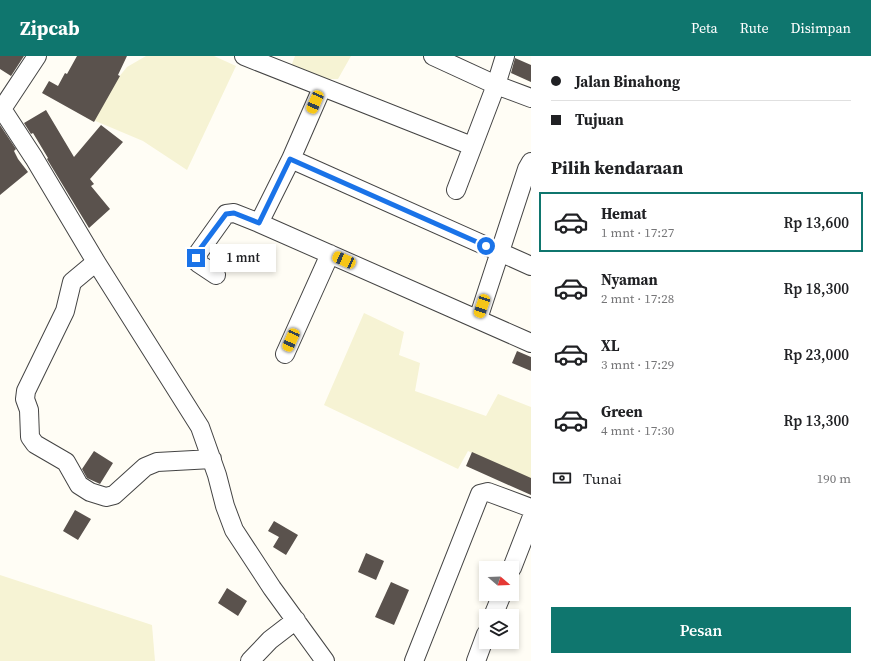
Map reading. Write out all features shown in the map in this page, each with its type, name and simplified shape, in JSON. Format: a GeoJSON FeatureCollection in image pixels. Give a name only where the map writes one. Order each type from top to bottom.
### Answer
{"type":"FeatureCollection","features":[{"type":"Feature","properties":{"kind":"street"},"geometry":{"type":"LineString","coordinates":[[37,56],[1,109],[200,427],[234,530],[325,661]]}},
{"type":"Feature","properties":{"kind":"street"},"geometry":{"type":"LineString","coordinates":[[244,56],[472,146]]}},
{"type":"Feature","properties":{"kind":"street"},"geometry":{"type":"LineString","coordinates":[[433,56],[496,85],[531,98]]}},
{"type":"Feature","properties":{"kind":"street"},"geometry":{"type":"LineString","coordinates":[[456,190],[496,85],[505,56]]}},
{"type":"Feature","properties":{"kind":"street"},"geometry":{"type":"LineString","coordinates":[[259,223],[294,160],[322,88]]}},
{"type":"Feature","properties":{"kind":"street"},"geometry":{"type":"LineString","coordinates":[[294,160],[531,266]]}},
{"type":"Feature","properties":{"kind":"street"},"geometry":{"type":"LineString","coordinates":[[478,319],[501,253],[527,169],[531,162]]}},
{"type":"Feature","properties":{"kind":"street"},"geometry":{"type":"LineString","coordinates":[[216,275],[198,263],[196,256],[226,214],[234,213],[531,343]]}},
{"type":"Feature","properties":{"kind":"street"},"geometry":{"type":"LineString","coordinates":[[285,354],[330,254]]}},
{"type":"Feature","properties":{"kind":"street"},"geometry":{"type":"LineString","coordinates":[[96,262],[72,282],[65,311],[26,391],[25,399],[29,410],[30,437],[36,444],[66,462],[79,485],[90,492],[106,497],[114,495],[145,467],[158,462],[212,460]]}},
{"type":"Feature","properties":{"kind":"street"},"geometry":{"type":"LineString","coordinates":[[414,661],[480,493],[488,492],[531,508]]}},
{"type":"Feature","properties":{"kind":"street"},"geometry":{"type":"LineString","coordinates":[[516,561],[527,544],[531,519]]}},
{"type":"Feature","properties":{"kind":"street"},"geometry":{"type":"LineString","coordinates":[[250,661],[270,640],[296,620]]}},
{"type":"Feature","properties":{"kind":"street"},"geometry":{"type":"LineString","coordinates":[[476,661],[480,649]]}},
{"type":"Feature","properties":{"kind":"shaded area"},"geometry":{"type":"Polygon","coordinates":[[[146,56],[214,56],[236,66],[187,170],[143,141],[86,117],[127,67],[146,56]]]}},
{"type":"Feature","properties":{"kind":"shaded area"},"geometry":{"type":"Polygon","coordinates":[[[295,56],[351,56],[338,79],[311,79],[290,69],[295,56]]]}},
{"type":"Feature","properties":{"kind":"shaded area"},"geometry":{"type":"Polygon","coordinates":[[[364,313],[404,332],[399,355],[420,363],[415,391],[486,416],[498,394],[531,407],[531,481],[468,451],[458,469],[324,405],[364,313]]]}},
{"type":"Feature","properties":{"kind":"shaded area"},"geometry":{"type":"Polygon","coordinates":[[[0,575],[152,625],[155,661],[0,661],[0,575]]]}},
{"type":"Feature","properties":{"kind":"building"},"geometry":{"type":"Polygon","coordinates":[[[0,56],[24,56],[11,76],[0,69],[0,56]]]}},
{"type":"Feature","properties":{"kind":"building"},"geometry":{"type":"Polygon","coordinates":[[[77,56],[127,56],[118,75],[120,76],[94,122],[42,93],[49,81],[58,86],[77,56]]]}},
{"type":"Feature","properties":{"kind":"building"},"geometry":{"type":"Polygon","coordinates":[[[515,58],[531,65],[531,82],[511,73],[515,58]]]}},
{"type":"Feature","properties":{"kind":"building"},"geometry":{"type":"Polygon","coordinates":[[[46,110],[74,157],[101,125],[123,142],[90,179],[94,184],[91,186],[110,209],[89,228],[33,133],[31,134],[24,123],[46,110]]]}},
{"type":"Feature","properties":{"kind":"building"},"geometry":{"type":"Polygon","coordinates":[[[0,125],[16,149],[14,151],[18,159],[28,172],[0,195],[0,125]]]}},
{"type":"Feature","properties":{"kind":"building"},"geometry":{"type":"Polygon","coordinates":[[[517,351],[531,357],[531,371],[512,363],[517,351]]]}},
{"type":"Feature","properties":{"kind":"building"},"geometry":{"type":"Polygon","coordinates":[[[94,451],[113,463],[100,484],[87,478],[82,469],[94,451]]]}},
{"type":"Feature","properties":{"kind":"building"},"geometry":{"type":"Polygon","coordinates":[[[472,452],[531,478],[531,495],[466,466],[472,452]]]}},
{"type":"Feature","properties":{"kind":"building"},"geometry":{"type":"Polygon","coordinates":[[[75,510],[91,519],[78,540],[63,531],[75,510]]]}},
{"type":"Feature","properties":{"kind":"building"},"geometry":{"type":"Polygon","coordinates":[[[274,521],[298,535],[286,555],[273,547],[279,537],[268,531],[274,521]]]}},
{"type":"Feature","properties":{"kind":"building"},"geometry":{"type":"Polygon","coordinates":[[[366,553],[384,561],[376,580],[358,572],[366,553]]]}},
{"type":"Feature","properties":{"kind":"building"},"geometry":{"type":"Polygon","coordinates":[[[391,582],[409,590],[394,625],[375,617],[391,582]]]}},
{"type":"Feature","properties":{"kind":"building"},"geometry":{"type":"Polygon","coordinates":[[[227,588],[247,601],[238,616],[218,603],[227,588]]]}},
{"type":"Feature","properties":{"kind":"route"},"geometry":{"type":"LineString","coordinates":[[196,258],[197,253],[226,214],[230,212],[234,213],[259,223],[290,159],[486,246]]}}]}
